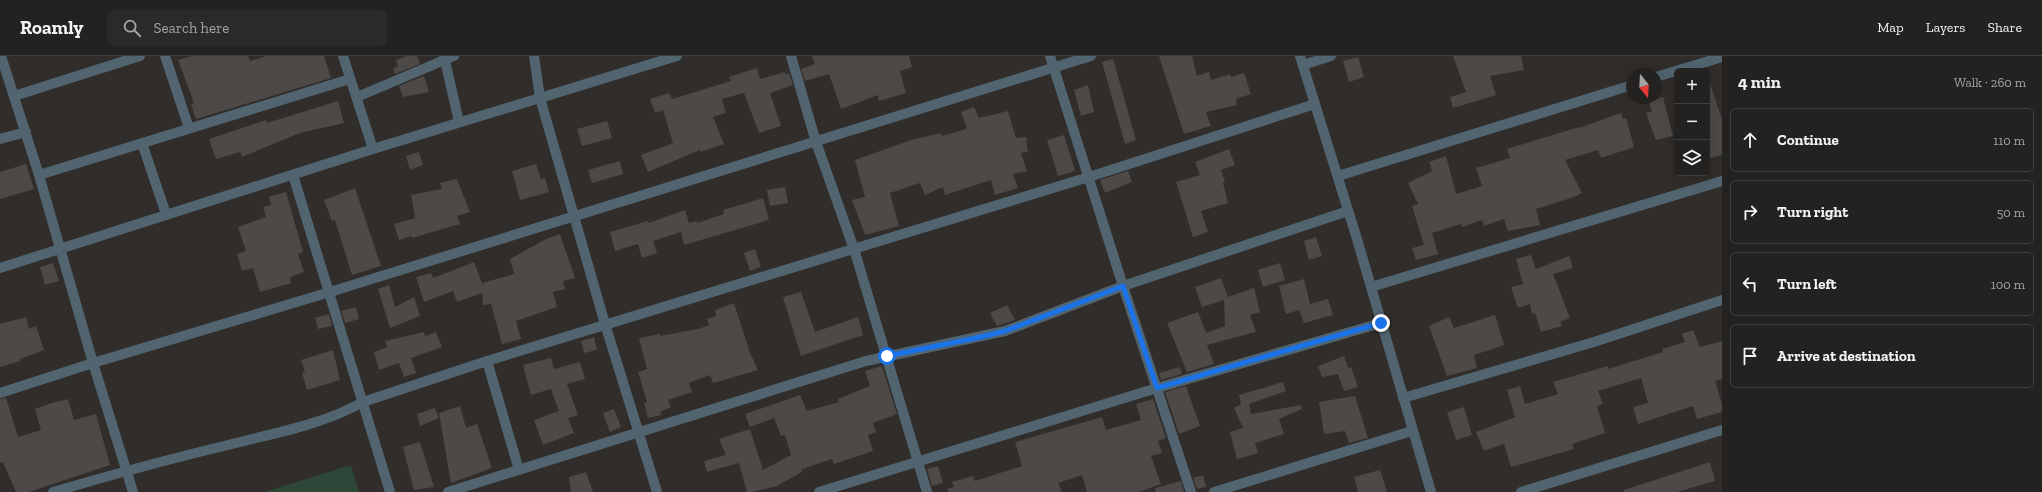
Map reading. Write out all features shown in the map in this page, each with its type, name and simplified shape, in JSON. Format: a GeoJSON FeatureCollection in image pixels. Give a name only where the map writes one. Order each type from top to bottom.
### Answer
{"type":"FeatureCollection","features":[{"type":"Feature","properties":{"kind":"street"},"geometry":{"type":"LineString","coordinates":[[1,56],[39,174],[93,363],[133,492]]}},
{"type":"Feature","properties":{"kind":"street"},"geometry":{"type":"LineString","coordinates":[[14,96],[140,56]]}},
{"type":"Feature","properties":{"kind":"street"},"geometry":{"type":"LineString","coordinates":[[165,56],[189,128]]}},
{"type":"Feature","properties":{"kind":"street"},"geometry":{"type":"LineString","coordinates":[[343,56],[373,149]]}},
{"type":"Feature","properties":{"kind":"street"},"geometry":{"type":"LineString","coordinates":[[534,56],[540,98],[573,216],[638,434],[657,492]]}},
{"type":"Feature","properties":{"kind":"street"},"geometry":{"type":"LineString","coordinates":[[0,268],[373,149],[677,56]]}},
{"type":"Feature","properties":{"kind":"street"},"geometry":{"type":"LineString","coordinates":[[792,56],[816,142],[854,248],[927,492]]}},
{"type":"Feature","properties":{"kind":"street"},"geometry":{"type":"LineString","coordinates":[[1050,56],[1123,286],[1191,492]]}},
{"type":"Feature","properties":{"kind":"street"},"geometry":{"type":"LineString","coordinates":[[0,393],[93,363],[330,292],[1091,56]]}},
{"type":"Feature","properties":{"kind":"street"},"geometry":{"type":"LineString","coordinates":[[1331,56],[1301,60],[1338,176],[1402,398],[1431,492]]}},
{"type":"Feature","properties":{"kind":"street"},"geometry":{"type":"LineString","coordinates":[[357,97],[448,57],[460,122]]}},
{"type":"Feature","properties":{"kind":"street"},"geometry":{"type":"LineString","coordinates":[[1662,75],[1721,59]]}},
{"type":"Feature","properties":{"kind":"street"},"geometry":{"type":"LineString","coordinates":[[39,174],[350,79]]}},
{"type":"Feature","properties":{"kind":"street"},"geometry":{"type":"LineString","coordinates":[[1338,176],[1626,87]]}},
{"type":"Feature","properties":{"kind":"street"},"geometry":{"type":"LineString","coordinates":[[53,492],[126,470],[313,423],[348,410],[363,402],[486,361],[1089,177],[1315,104]]}},
{"type":"Feature","properties":{"kind":"street"},"geometry":{"type":"LineString","coordinates":[[0,139],[26,132]]}},
{"type":"Feature","properties":{"kind":"street"},"geometry":{"type":"LineString","coordinates":[[142,143],[166,214]]}},
{"type":"Feature","properties":{"kind":"street"},"geometry":{"type":"LineString","coordinates":[[293,175],[390,492]]}},
{"type":"Feature","properties":{"kind":"street"},"geometry":{"type":"LineString","coordinates":[[1370,287],[1722,181]]}},
{"type":"Feature","properties":{"kind":"street"},"geometry":{"type":"LineString","coordinates":[[448,492],[887,356],[1005,331],[1123,286],[1348,211]]}},
{"type":"Feature","properties":{"kind":"street"},"geometry":{"type":"LineString","coordinates":[[1402,398],[1594,342],[1722,300]]}},
{"type":"Feature","properties":{"kind":"street"},"geometry":{"type":"LineString","coordinates":[[819,492],[1157,388],[1381,323]]}},
{"type":"Feature","properties":{"kind":"street"},"geometry":{"type":"LineString","coordinates":[[486,361],[519,470]]}},
{"type":"Feature","properties":{"kind":"street"},"geometry":{"type":"LineString","coordinates":[[1522,492],[1722,430]]}},
{"type":"Feature","properties":{"kind":"street"},"geometry":{"type":"LineString","coordinates":[[1214,492],[1412,431]]}},
{"type":"Feature","properties":{"kind":"green space"},"geometry":{"type":"Polygon","coordinates":[[[351,465],[359,492],[264,492],[351,465]]]}},
{"type":"Feature","properties":{"kind":"building"},"geometry":{"type":"Polygon","coordinates":[[[192,56],[248,56],[250,61],[266,56],[324,56],[331,78],[196,119],[191,104],[194,103],[178,60],[192,56]]]}},
{"type":"Feature","properties":{"kind":"building"},"geometry":{"type":"Polygon","coordinates":[[[407,56],[417,56],[420,64],[395,74],[393,69],[398,66],[396,60],[407,56]]]}},
{"type":"Feature","properties":{"kind":"building"},"geometry":{"type":"Polygon","coordinates":[[[812,56],[909,56],[912,67],[900,71],[906,93],[879,101],[878,95],[841,109],[829,74],[805,81],[801,69],[815,64],[812,56]]]}},
{"type":"Feature","properties":{"kind":"building"},"geometry":{"type":"Polygon","coordinates":[[[1159,56],[1192,56],[1197,76],[1209,72],[1211,80],[1230,74],[1231,77],[1244,73],[1251,94],[1236,99],[1237,105],[1206,112],[1211,126],[1184,134],[1159,56]]]}},
{"type":"Feature","properties":{"kind":"building"},"geometry":{"type":"Polygon","coordinates":[[[1453,56],[1521,56],[1524,70],[1490,76],[1496,95],[1453,108],[1450,97],[1466,92],[1453,56]]]}},
{"type":"Feature","properties":{"kind":"building"},"geometry":{"type":"Polygon","coordinates":[[[1358,57],[1364,77],[1349,82],[1343,61],[1358,57]]]}},
{"type":"Feature","properties":{"kind":"building"},"geometry":{"type":"Polygon","coordinates":[[[1113,59],[1136,140],[1125,144],[1102,62],[1113,59]]]}},
{"type":"Feature","properties":{"kind":"building"},"geometry":{"type":"Polygon","coordinates":[[[757,68],[760,79],[785,72],[785,74],[789,73],[793,85],[770,93],[781,126],[759,133],[744,93],[722,99],[726,113],[713,117],[724,144],[701,152],[700,150],[648,172],[641,155],[673,143],[663,110],[655,113],[650,99],[669,93],[672,99],[731,81],[729,77],[757,68]]]}},
{"type":"Feature","properties":{"kind":"building"},"geometry":{"type":"Polygon","coordinates":[[[424,76],[429,92],[403,97],[399,86],[424,76]]]}},
{"type":"Feature","properties":{"kind":"building"},"geometry":{"type":"Polygon","coordinates":[[[1710,84],[1722,119],[1722,155],[1710,158],[1710,84]]]}},
{"type":"Feature","properties":{"kind":"building"},"geometry":{"type":"Polygon","coordinates":[[[1088,85],[1094,112],[1081,116],[1074,90],[1088,85]]]}},
{"type":"Feature","properties":{"kind":"building"},"geometry":{"type":"Polygon","coordinates":[[[1662,97],[1673,136],[1656,140],[1646,113],[1652,111],[1650,104],[1662,104],[1662,97]]]}},
{"type":"Feature","properties":{"kind":"building"},"geometry":{"type":"Polygon","coordinates":[[[338,101],[344,123],[300,133],[242,157],[240,152],[216,159],[209,139],[266,120],[267,123],[338,101]]]}},
{"type":"Feature","properties":{"kind":"building"},"geometry":{"type":"Polygon","coordinates":[[[974,107],[979,118],[1008,111],[1016,138],[1026,137],[1028,152],[1021,153],[1027,171],[1013,174],[1018,188],[995,195],[991,180],[945,195],[943,187],[925,195],[920,183],[890,193],[899,226],[865,235],[852,200],[865,197],[855,160],[911,140],[941,133],[942,136],[967,129],[961,112],[974,107]]]}},
{"type":"Feature","properties":{"kind":"building"},"geometry":{"type":"Polygon","coordinates":[[[1621,113],[1623,119],[1626,118],[1634,147],[1601,158],[1598,150],[1565,160],[1582,193],[1536,209],[1540,225],[1508,231],[1504,219],[1484,226],[1482,220],[1462,227],[1461,224],[1432,233],[1438,254],[1416,260],[1412,248],[1424,245],[1412,206],[1418,204],[1408,183],[1432,171],[1429,162],[1446,156],[1456,194],[1482,186],[1476,168],[1510,158],[1507,149],[1579,128],[1621,113]]]}},
{"type":"Feature","properties":{"kind":"building"},"geometry":{"type":"Polygon","coordinates":[[[607,121],[612,138],[582,146],[577,129],[607,121]]]}},
{"type":"Feature","properties":{"kind":"building"},"geometry":{"type":"Polygon","coordinates":[[[1064,135],[1075,171],[1058,176],[1047,140],[1064,135]]]}},
{"type":"Feature","properties":{"kind":"building"},"geometry":{"type":"Polygon","coordinates":[[[1229,149],[1235,165],[1221,170],[1225,183],[1223,183],[1228,203],[1201,211],[1208,232],[1193,237],[1176,182],[1200,175],[1195,162],[1229,149]]]}},
{"type":"Feature","properties":{"kind":"building"},"geometry":{"type":"Polygon","coordinates":[[[419,152],[423,165],[410,170],[406,156],[419,152]]]}},
{"type":"Feature","properties":{"kind":"building"},"geometry":{"type":"Polygon","coordinates":[[[620,161],[623,174],[592,183],[588,170],[620,161]]]}},
{"type":"Feature","properties":{"kind":"building"},"geometry":{"type":"Polygon","coordinates":[[[26,164],[34,189],[0,199],[0,172],[26,164]]]}},
{"type":"Feature","properties":{"kind":"building"},"geometry":{"type":"Polygon","coordinates":[[[536,164],[541,179],[545,178],[549,192],[520,200],[512,171],[536,164]]]}},
{"type":"Feature","properties":{"kind":"building"},"geometry":{"type":"Polygon","coordinates":[[[1128,171],[1132,182],[1105,193],[1100,180],[1128,171]]]}},
{"type":"Feature","properties":{"kind":"building"},"geometry":{"type":"Polygon","coordinates":[[[457,179],[470,212],[457,216],[460,224],[412,238],[411,236],[399,240],[394,224],[415,218],[411,195],[442,189],[440,183],[457,179]]]}},
{"type":"Feature","properties":{"kind":"building"},"geometry":{"type":"Polygon","coordinates":[[[785,187],[788,203],[770,206],[767,190],[785,187]]]}},
{"type":"Feature","properties":{"kind":"building"},"geometry":{"type":"Polygon","coordinates":[[[355,188],[381,266],[352,275],[335,220],[332,221],[324,200],[355,188]]]}},
{"type":"Feature","properties":{"kind":"building"},"geometry":{"type":"Polygon","coordinates":[[[286,192],[303,252],[298,254],[304,272],[290,277],[291,283],[260,292],[253,268],[242,271],[237,254],[246,251],[238,227],[266,217],[263,207],[271,205],[269,197],[286,192]]]}},
{"type":"Feature","properties":{"kind":"building"},"geometry":{"type":"Polygon","coordinates":[[[763,198],[769,220],[684,245],[681,232],[653,241],[657,253],[642,258],[638,244],[615,251],[610,232],[648,221],[649,223],[685,210],[689,223],[697,221],[697,223],[724,214],[723,210],[763,198]]]}},
{"type":"Feature","properties":{"kind":"building"},"geometry":{"type":"Polygon","coordinates":[[[560,234],[575,278],[563,281],[565,289],[553,292],[557,307],[516,321],[521,339],[502,344],[491,304],[483,305],[482,293],[457,302],[453,291],[424,302],[416,277],[431,273],[433,278],[474,262],[482,283],[514,274],[510,259],[546,239],[560,234]]]}},
{"type":"Feature","properties":{"kind":"building"},"geometry":{"type":"Polygon","coordinates":[[[1316,237],[1322,256],[1309,260],[1304,241],[1316,237]]]}},
{"type":"Feature","properties":{"kind":"building"},"geometry":{"type":"Polygon","coordinates":[[[755,249],[761,267],[750,271],[744,253],[755,249]]]}},
{"type":"Feature","properties":{"kind":"building"},"geometry":{"type":"Polygon","coordinates":[[[1531,255],[1536,269],[1569,256],[1573,268],[1553,274],[1570,318],[1560,322],[1562,326],[1541,332],[1535,313],[1532,314],[1530,304],[1518,308],[1511,287],[1523,284],[1516,259],[1531,255]]]}},
{"type":"Feature","properties":{"kind":"building"},"geometry":{"type":"Polygon","coordinates":[[[53,263],[59,281],[45,285],[40,267],[53,263]]]}},
{"type":"Feature","properties":{"kind":"building"},"geometry":{"type":"Polygon","coordinates":[[[1280,263],[1285,280],[1263,287],[1258,270],[1280,263]]]}},
{"type":"Feature","properties":{"kind":"building"},"geometry":{"type":"Polygon","coordinates":[[[1221,278],[1228,297],[1254,288],[1260,312],[1250,315],[1256,332],[1207,345],[1214,364],[1187,372],[1167,323],[1198,312],[1206,333],[1225,326],[1224,300],[1202,307],[1195,287],[1221,278]]]}},
{"type":"Feature","properties":{"kind":"building"},"geometry":{"type":"Polygon","coordinates":[[[1304,279],[1310,304],[1328,299],[1333,315],[1304,323],[1299,310],[1286,314],[1279,286],[1304,279]]]}},
{"type":"Feature","properties":{"kind":"building"},"geometry":{"type":"Polygon","coordinates":[[[389,285],[395,307],[414,297],[420,316],[390,328],[378,289],[389,285]]]}},
{"type":"Feature","properties":{"kind":"building"},"geometry":{"type":"Polygon","coordinates":[[[801,292],[815,332],[858,317],[863,335],[801,356],[783,297],[801,292]]]}},
{"type":"Feature","properties":{"kind":"building"},"geometry":{"type":"Polygon","coordinates":[[[734,303],[750,353],[758,370],[713,383],[710,375],[689,383],[692,392],[668,400],[671,407],[660,412],[661,415],[648,418],[644,403],[647,402],[638,372],[647,369],[639,338],[698,329],[709,325],[707,319],[716,316],[715,310],[734,303]]]}},
{"type":"Feature","properties":{"kind":"building"},"geometry":{"type":"Polygon","coordinates":[[[1007,305],[1015,320],[997,326],[990,313],[1007,305]]]}},
{"type":"Feature","properties":{"kind":"building"},"geometry":{"type":"Polygon","coordinates":[[[356,307],[359,319],[345,323],[341,311],[356,307]]]}},
{"type":"Feature","properties":{"kind":"building"},"geometry":{"type":"Polygon","coordinates":[[[329,314],[332,326],[318,329],[315,318],[329,314]]]}},
{"type":"Feature","properties":{"kind":"building"},"geometry":{"type":"Polygon","coordinates":[[[1495,315],[1504,345],[1474,355],[1477,368],[1447,376],[1429,326],[1449,317],[1454,328],[1495,315]]]}},
{"type":"Feature","properties":{"kind":"building"},"geometry":{"type":"Polygon","coordinates":[[[26,317],[29,329],[36,326],[44,350],[20,359],[20,361],[0,367],[0,324],[26,317]]]}},
{"type":"Feature","properties":{"kind":"building"},"geometry":{"type":"Polygon","coordinates":[[[1693,330],[1700,347],[1722,341],[1722,379],[1715,381],[1722,404],[1722,412],[1697,419],[1693,406],[1638,424],[1633,407],[1648,403],[1641,378],[1598,391],[1603,404],[1597,406],[1605,433],[1572,444],[1574,449],[1511,467],[1504,444],[1484,451],[1476,432],[1515,417],[1507,390],[1520,386],[1525,404],[1558,394],[1553,382],[1608,366],[1608,369],[1663,352],[1662,349],[1685,342],[1682,334],[1693,330]]]}},
{"type":"Feature","properties":{"kind":"building"},"geometry":{"type":"Polygon","coordinates":[[[424,332],[425,336],[436,332],[442,347],[411,358],[416,373],[404,377],[399,363],[379,370],[374,352],[387,346],[385,341],[424,332]]]}},
{"type":"Feature","properties":{"kind":"building"},"geometry":{"type":"Polygon","coordinates":[[[594,337],[597,350],[584,353],[581,341],[594,337]]]}},
{"type":"Feature","properties":{"kind":"building"},"geometry":{"type":"Polygon","coordinates":[[[333,350],[340,380],[307,390],[302,373],[305,372],[301,360],[333,350]]]}},
{"type":"Feature","properties":{"kind":"building"},"geometry":{"type":"Polygon","coordinates":[[[1344,356],[1348,368],[1351,367],[1358,387],[1344,391],[1338,374],[1322,377],[1318,366],[1344,356]]]}},
{"type":"Feature","properties":{"kind":"building"},"geometry":{"type":"Polygon","coordinates":[[[551,358],[554,369],[580,362],[585,379],[567,384],[578,415],[568,418],[574,433],[543,445],[534,420],[559,411],[551,389],[531,395],[523,365],[551,358]]]}},
{"type":"Feature","properties":{"kind":"building"},"geometry":{"type":"Polygon","coordinates":[[[882,366],[897,414],[873,423],[876,432],[868,435],[873,451],[834,464],[832,459],[802,469],[802,472],[777,486],[753,492],[747,492],[739,463],[707,472],[704,461],[726,455],[719,439],[750,429],[763,470],[791,455],[785,435],[781,436],[774,418],[750,427],[745,414],[800,395],[807,411],[839,402],[838,399],[870,386],[865,371],[882,366]]]}},
{"type":"Feature","properties":{"kind":"building"},"geometry":{"type":"Polygon","coordinates":[[[1180,367],[1182,374],[1161,380],[1159,373],[1180,367]]]}},
{"type":"Feature","properties":{"kind":"building"},"geometry":{"type":"Polygon","coordinates":[[[1283,382],[1286,391],[1249,404],[1251,414],[1301,405],[1302,409],[1279,419],[1284,434],[1255,443],[1258,453],[1237,459],[1230,432],[1243,428],[1234,408],[1241,404],[1239,395],[1283,382]]]}},
{"type":"Feature","properties":{"kind":"building"},"geometry":{"type":"Polygon","coordinates":[[[1186,386],[1200,426],[1179,434],[1165,392],[1186,386]]]}},
{"type":"Feature","properties":{"kind":"building"},"geometry":{"type":"Polygon","coordinates":[[[1355,396],[1368,438],[1349,443],[1345,431],[1324,434],[1319,402],[1355,396]]]}},
{"type":"Feature","properties":{"kind":"building"},"geometry":{"type":"Polygon","coordinates":[[[6,398],[18,437],[41,430],[35,409],[52,403],[68,399],[74,420],[96,414],[110,465],[29,492],[16,492],[3,462],[0,463],[0,399],[6,398]]]}},
{"type":"Feature","properties":{"kind":"building"},"geometry":{"type":"Polygon","coordinates":[[[1153,399],[1166,438],[1158,441],[1162,453],[1151,456],[1161,484],[1139,492],[1087,492],[1082,475],[1058,483],[1062,492],[948,492],[947,489],[954,487],[952,482],[973,476],[975,481],[1022,466],[1015,442],[1102,417],[1106,430],[1141,420],[1136,404],[1153,399]]]}},
{"type":"Feature","properties":{"kind":"building"},"geometry":{"type":"Polygon","coordinates":[[[460,406],[466,428],[477,424],[492,468],[451,483],[439,413],[460,406]]]}},
{"type":"Feature","properties":{"kind":"building"},"geometry":{"type":"Polygon","coordinates":[[[1464,407],[1472,435],[1456,440],[1447,412],[1464,407]]]}},
{"type":"Feature","properties":{"kind":"building"},"geometry":{"type":"Polygon","coordinates":[[[435,408],[439,418],[420,426],[417,414],[435,408]]]}},
{"type":"Feature","properties":{"kind":"building"},"geometry":{"type":"Polygon","coordinates":[[[614,409],[621,427],[610,432],[603,413],[614,409]]]}},
{"type":"Feature","properties":{"kind":"building"},"geometry":{"type":"Polygon","coordinates":[[[420,442],[434,487],[414,490],[403,447],[420,442]]]}},
{"type":"Feature","properties":{"kind":"building"},"geometry":{"type":"Polygon","coordinates":[[[1710,462],[1715,481],[1677,492],[1624,492],[1624,490],[1710,462]]]}},
{"type":"Feature","properties":{"kind":"building"},"geometry":{"type":"Polygon","coordinates":[[[938,466],[943,483],[932,486],[927,469],[938,466]]]}},
{"type":"Feature","properties":{"kind":"building"},"geometry":{"type":"Polygon","coordinates":[[[1380,470],[1387,492],[1358,492],[1354,477],[1380,470]]]}},
{"type":"Feature","properties":{"kind":"building"},"geometry":{"type":"Polygon","coordinates":[[[586,472],[593,492],[571,492],[569,477],[586,472]]]}},
{"type":"Feature","properties":{"kind":"building"},"geometry":{"type":"Polygon","coordinates":[[[1203,475],[1206,487],[1197,489],[1193,478],[1203,475]]]}},
{"type":"Feature","properties":{"kind":"building"},"geometry":{"type":"Polygon","coordinates":[[[1181,481],[1184,492],[1156,492],[1155,488],[1181,481]]]}},
{"type":"Feature","properties":{"kind":"route"},"geometry":{"type":"LineString","coordinates":[[887,356],[1005,331],[1123,286],[1157,388],[1381,323]]}}]}
